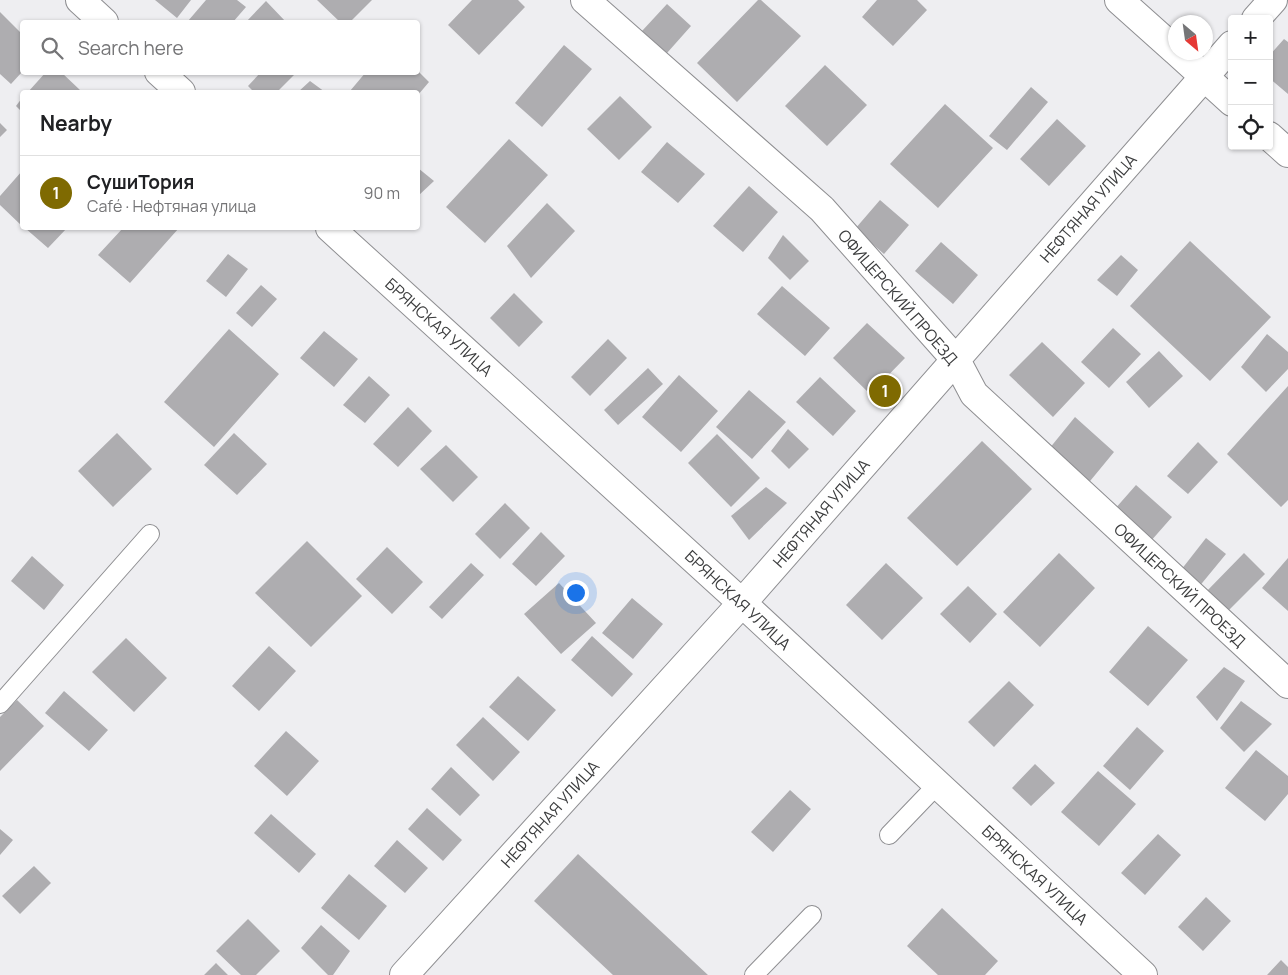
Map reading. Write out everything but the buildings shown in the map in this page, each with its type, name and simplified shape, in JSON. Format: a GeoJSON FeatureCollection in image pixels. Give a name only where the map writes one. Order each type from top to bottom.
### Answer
{"type":"FeatureCollection","features":[{"type":"Feature","properties":{"kind":"street"},"geometry":{"type":"LineString","coordinates":[[80,0],[102,20]]}},
{"type":"Feature","properties":{"kind":"street","name":"ОФИЦЕРСКИЙ ПРОЕЗД"},"geometry":{"type":"LineString","coordinates":[[585,0],[822,209],[956,360],[974,394],[1288,684]]}},
{"type":"Feature","properties":{"kind":"street"},"geometry":{"type":"LineString","coordinates":[[1119,0],[1168,45]]}},
{"type":"Feature","properties":{"kind":"street"},"geometry":{"type":"LineString","coordinates":[[1260,15],[1273,0]]}},
{"type":"Feature","properties":{"kind":"street","name":"НЕФТЯНАЯ УЛИЦА"},"geometry":{"type":"LineString","coordinates":[[404,975],[742,603],[1228,49]]}},
{"type":"Feature","properties":{"kind":"street"},"geometry":{"type":"LineString","coordinates":[[1185,60],[1228,98]]}},
{"type":"Feature","properties":{"kind":"street"},"geometry":{"type":"LineString","coordinates":[[162,75],[179,90]]}},
{"type":"Feature","properties":{"kind":"street"},"geometry":{"type":"LineString","coordinates":[[1273,140],[1288,153]]}},
{"type":"Feature","properties":{"kind":"street","name":"БРЯНСКАЯ УЛИЦА"},"geometry":{"type":"LineString","coordinates":[[332,230],[742,603],[1143,975]]}},
{"type":"Feature","properties":{"kind":"lane"},"geometry":{"type":"LineString","coordinates":[[0,704],[150,534]]}},
{"type":"Feature","properties":{"kind":"lane"},"geometry":{"type":"LineString","coordinates":[[889,834],[937,785]]}},
{"type":"Feature","properties":{"kind":"lane"},"geometry":{"type":"LineString","coordinates":[[755,975],[812,915]]}},
{"type":"Feature","properties":{"kind":"place","name":"СушиТория"},"geometry":{"type":"Point","coordinates":[885,391]}}]}
